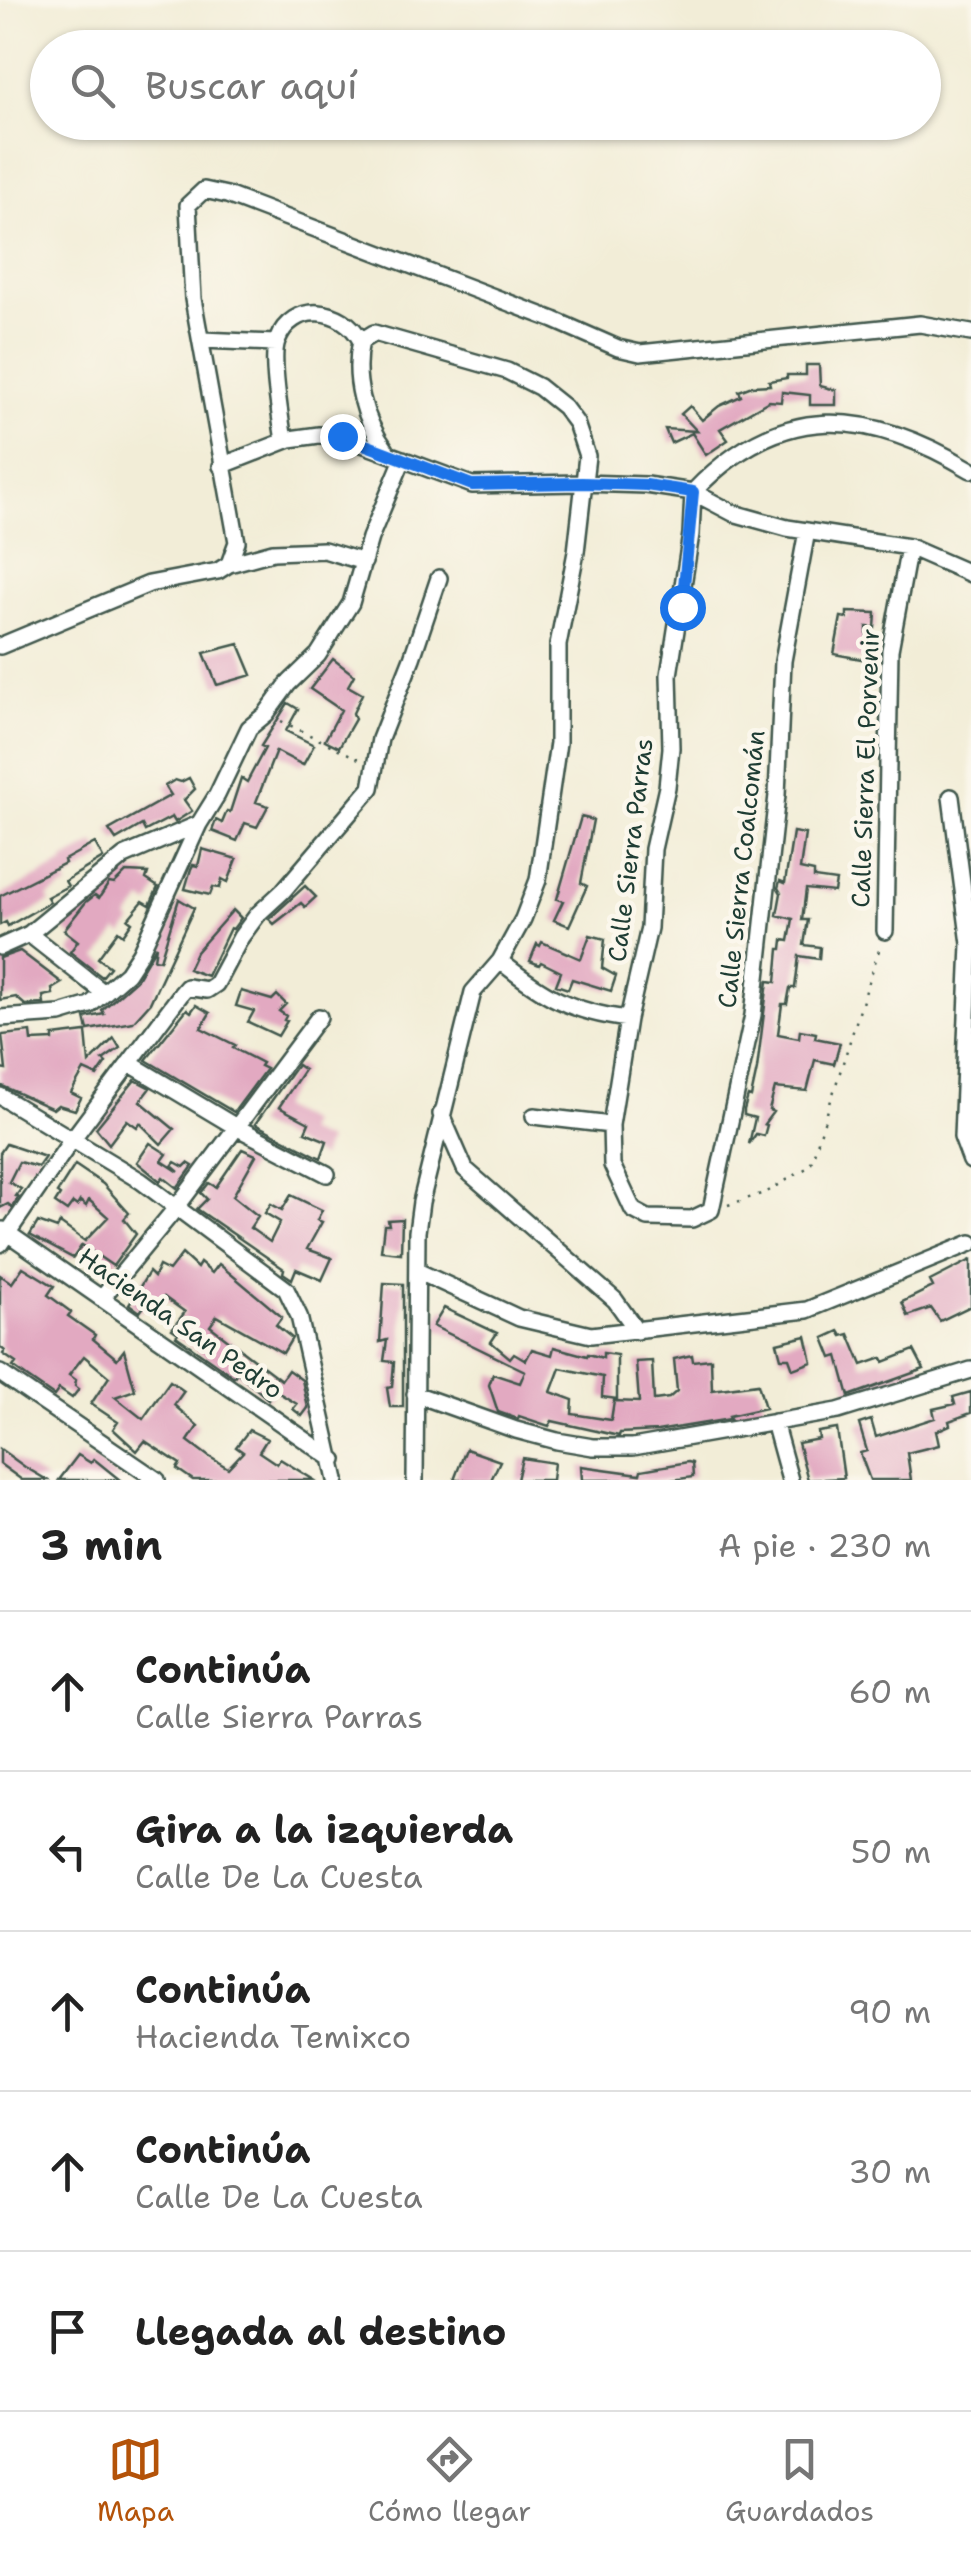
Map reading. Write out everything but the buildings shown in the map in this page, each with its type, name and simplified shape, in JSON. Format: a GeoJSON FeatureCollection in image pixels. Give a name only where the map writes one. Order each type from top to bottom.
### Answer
{"type":"FeatureCollection","features":[{"type":"Feature","properties":{"kind":"street"},"geometry":{"type":"LineString","coordinates":[[229,564],[237,542],[193,299],[188,205],[204,190],[640,354],[920,324],[971,333]]}},
{"type":"Feature","properties":{"kind":"street"},"geometry":{"type":"LineString","coordinates":[[284,442],[276,343],[289,322],[315,311],[347,321],[360,341],[358,366],[364,410],[373,432],[395,455]]}},
{"type":"Feature","properties":{"kind":"street"},"geometry":{"type":"LineString","coordinates":[[360,341],[374,334],[413,342],[506,371],[540,386],[576,423],[587,456],[576,552],[558,646],[558,743],[538,880],[523,920],[500,960],[473,992],[420,1202],[415,1480]]}},
{"type":"Feature","properties":{"kind":"street"},"geometry":{"type":"LineString","coordinates":[[202,340],[276,343]]}},
{"type":"Feature","properties":{"kind":"street"},"geometry":{"type":"LineString","coordinates":[[693,492],[748,444],[781,430],[815,423],[856,423],[971,470]]}},
{"type":"Feature","properties":{"kind":"street"},"geometry":{"type":"LineString","coordinates":[[221,466],[284,442],[319,435],[342,436],[472,485],[646,485],[693,492],[734,513],[807,531],[910,548],[971,574]]}},
{"type":"Feature","properties":{"kind":"street"},"geometry":{"type":"LineString","coordinates":[[0,1018],[60,1014],[90,1005],[127,972],[140,953],[248,728],[266,714],[288,684],[318,655],[352,603],[395,455]]}},
{"type":"Feature","properties":{"kind":"street","name":"Calle Sierra Parras"},"geometry":{"type":"LineString","coordinates":[[693,492],[682,607],[668,675],[671,733],[667,787],[652,850],[649,928],[628,1020],[612,1125],[612,1165],[633,1210],[648,1218],[692,1219],[711,1210]]}},
{"type":"Feature","properties":{"kind":"street","name":"Calle Sierra Coalcomán"},"geometry":{"type":"LineString","coordinates":[[711,1210],[753,1015],[777,795],[784,660],[807,531]]}},
{"type":"Feature","properties":{"kind":"street","name":"Calle Sierra El Porvenir"},"geometry":{"type":"LineString","coordinates":[[885,931],[890,650],[910,548]]}},
{"type":"Feature","properties":{"kind":"street"},"geometry":{"type":"LineString","coordinates":[[0,646],[149,584],[218,571],[229,564],[273,552],[324,550],[364,562]]}},
{"type":"Feature","properties":{"kind":"street"},"geometry":{"type":"LineString","coordinates":[[3,1235],[187,987],[206,990],[216,984],[241,937],[370,788],[380,739],[438,578]]}},
{"type":"Feature","properties":{"kind":"street"},"geometry":{"type":"LineString","coordinates":[[951,796],[970,944],[962,1137],[971,1160]]}},
{"type":"Feature","properties":{"kind":"street"},"geometry":{"type":"LineString","coordinates":[[0,947],[29,934],[124,856],[199,824]]}},
{"type":"Feature","properties":{"kind":"street"},"geometry":{"type":"LineString","coordinates":[[29,934],[104,993]]}},
{"type":"Feature","properties":{"kind":"street"},"geometry":{"type":"LineString","coordinates":[[500,960],[540,993],[568,1007],[628,1020]]}},
{"type":"Feature","properties":{"kind":"street"},"geometry":{"type":"LineString","coordinates":[[102,1298],[176,1208],[319,1017]]}},
{"type":"Feature","properties":{"kind":"street"},"geometry":{"type":"LineString","coordinates":[[129,1063],[236,1127],[327,1174]]}},
{"type":"Feature","properties":{"kind":"street"},"geometry":{"type":"LineString","coordinates":[[0,1096],[118,1166],[286,1289],[299,1316],[336,1480]]}},
{"type":"Feature","properties":{"kind":"street"},"geometry":{"type":"LineString","coordinates":[[441,1114],[466,1169],[600,1287],[637,1330]]}},
{"type":"Feature","properties":{"kind":"street"},"geometry":{"type":"LineString","coordinates":[[534,1116],[612,1125]]}},
{"type":"Feature","properties":{"kind":"street","name":"Hacienda San Pedro"},"geometry":{"type":"LineString","coordinates":[[3,1235],[102,1298],[334,1460]]}},
{"type":"Feature","properties":{"kind":"street"},"geometry":{"type":"LineString","coordinates":[[417,1270],[520,1318],[591,1335],[807,1310],[971,1243]]}},
{"type":"Feature","properties":{"kind":"street"},"geometry":{"type":"LineString","coordinates":[[415,1394],[516,1430],[593,1447],[633,1446],[838,1410],[971,1370]]}},
{"type":"Feature","properties":{"kind":"street"},"geometry":{"type":"LineString","coordinates":[[0,1373],[157,1480]]}},
{"type":"Feature","properties":{"kind":"street"},"geometry":{"type":"LineString","coordinates":[[774,1422],[790,1480]]}},
{"type":"Feature","properties":{"kind":"path"},"geometry":{"type":"LineString","coordinates":[[266,714],[374,766]]}},
{"type":"Feature","properties":{"kind":"path"},"geometry":{"type":"LineString","coordinates":[[711,1210],[767,1192],[810,1166],[885,931]]}},
{"type":"Feature","properties":{"kind":"route"},"geometry":{"type":"LineString","coordinates":[[342,436],[472,485],[646,485],[693,492],[682,607]]}}]}
